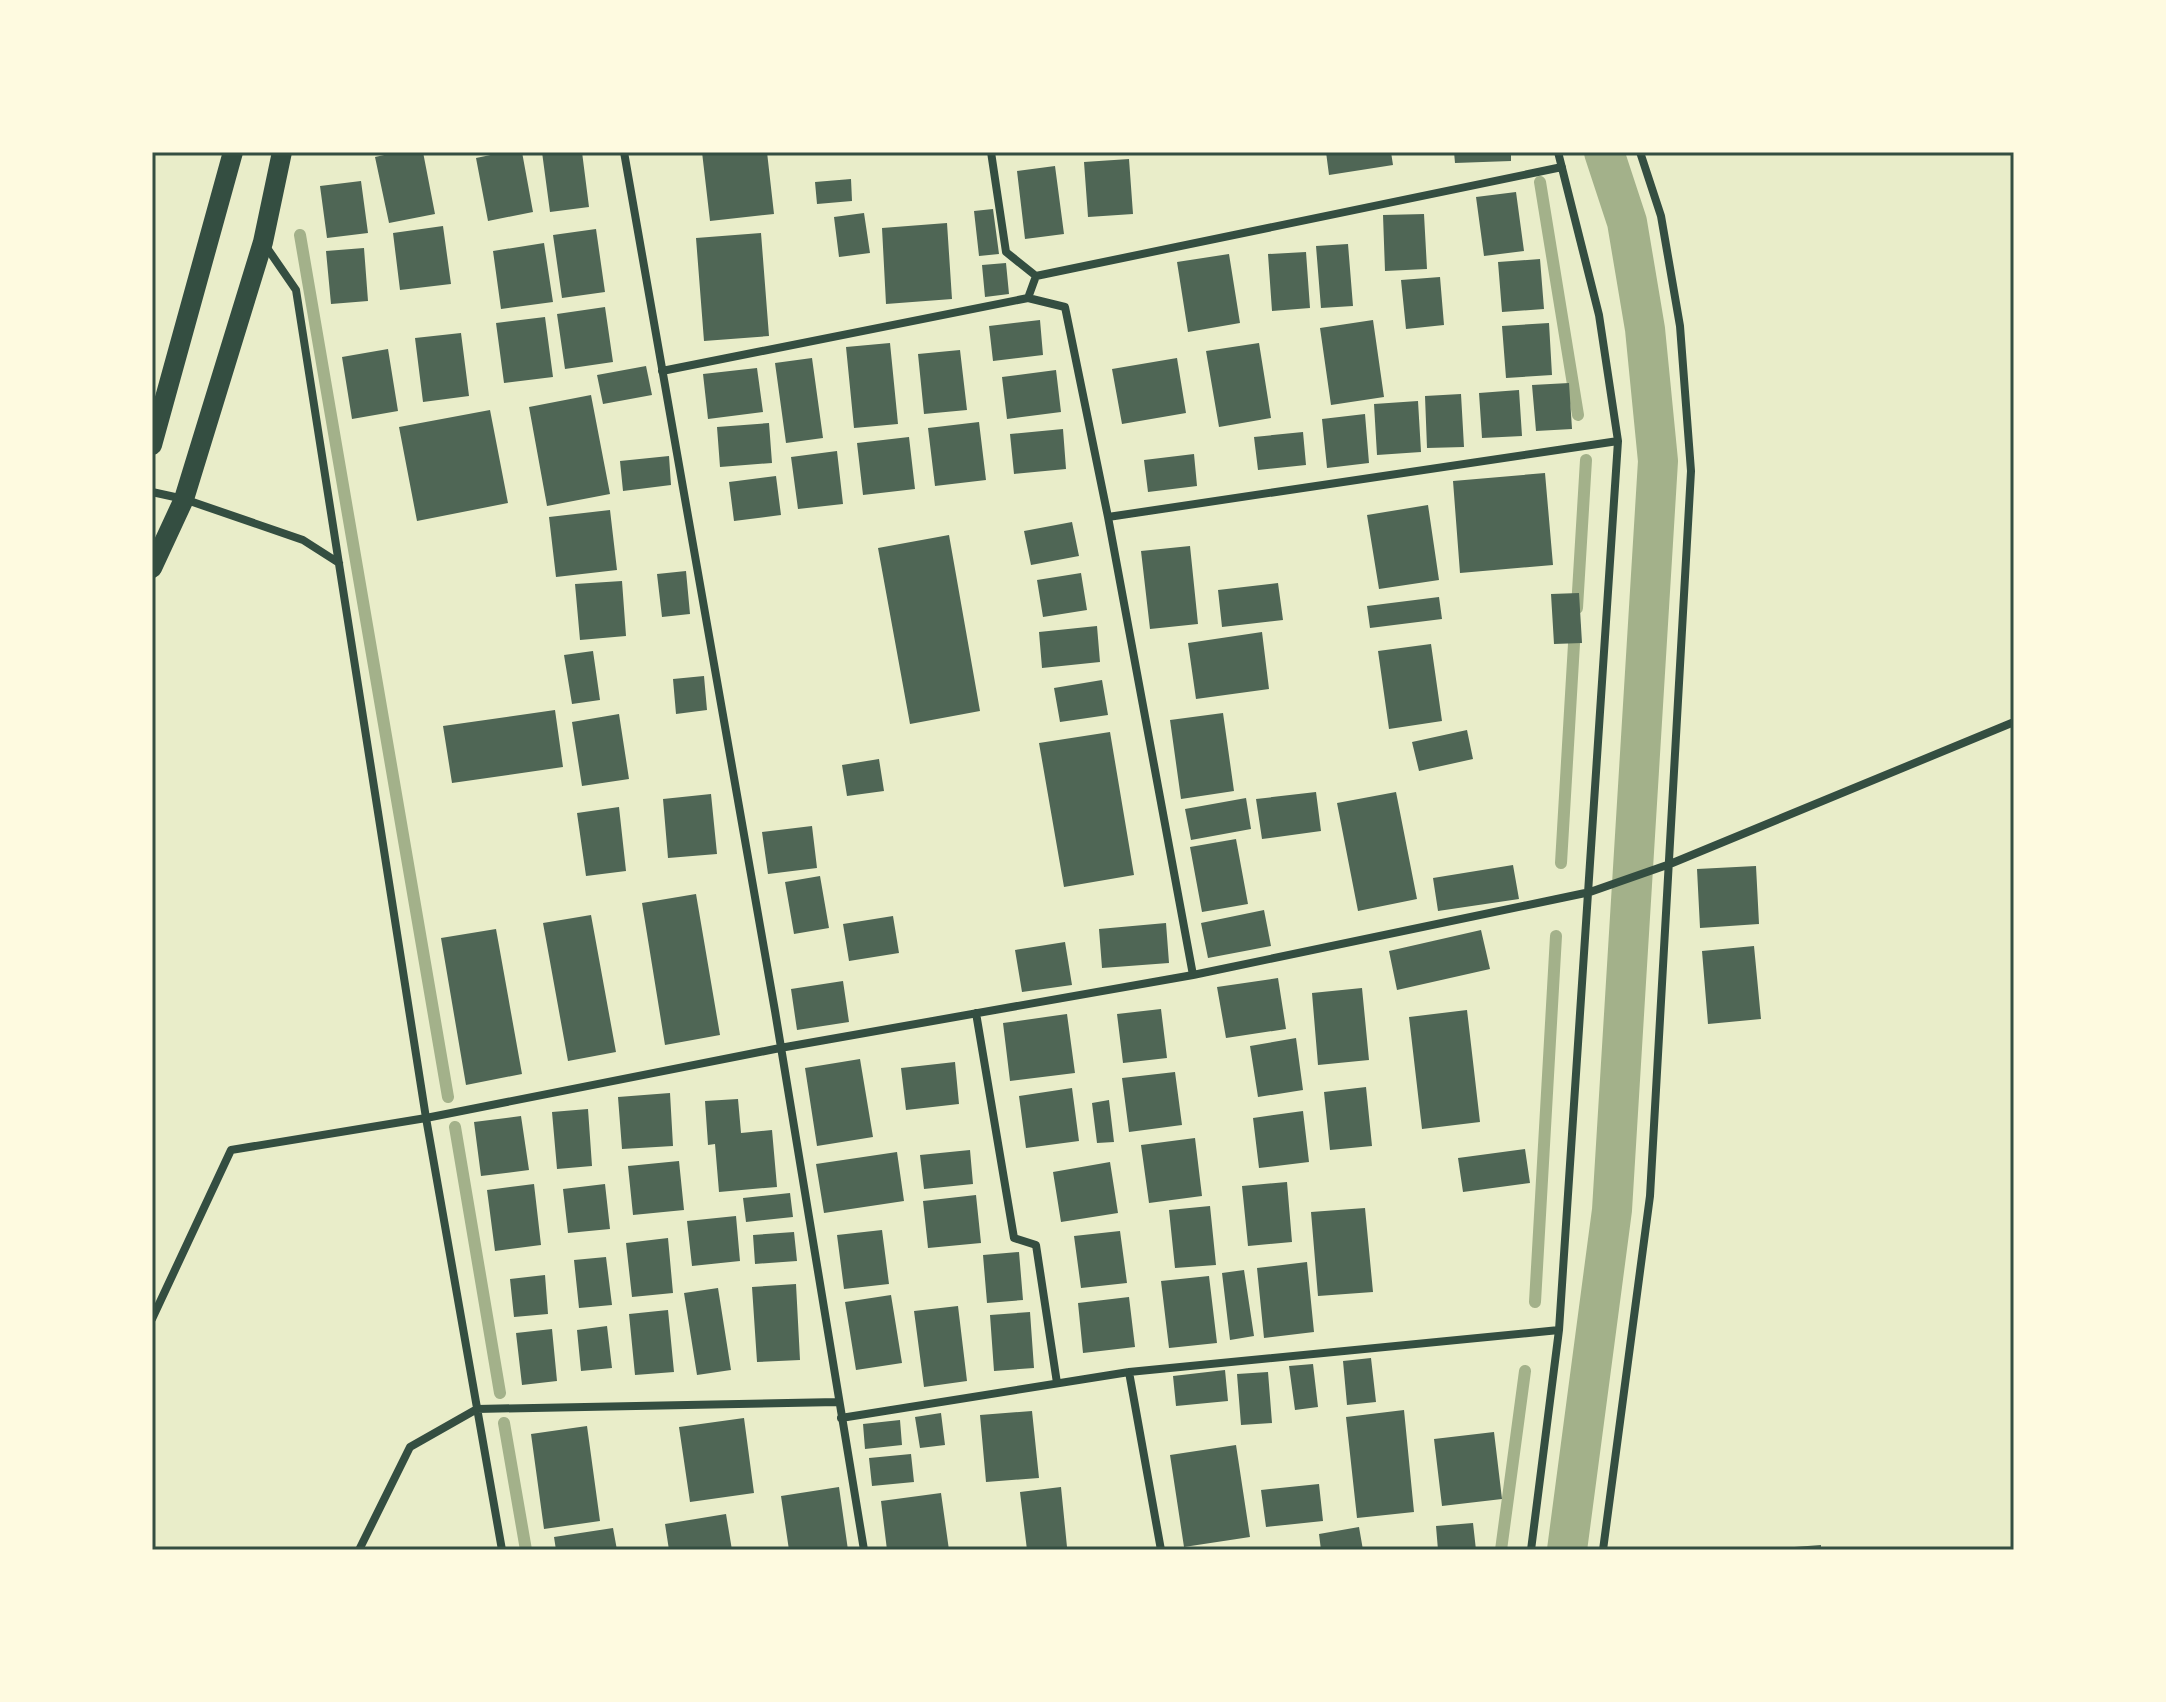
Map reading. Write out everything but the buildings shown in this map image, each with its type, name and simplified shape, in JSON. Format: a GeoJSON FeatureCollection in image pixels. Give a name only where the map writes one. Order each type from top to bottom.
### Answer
{"type":"FeatureCollection","features":[{"type":"Feature","properties":{"kind":"main road"},"geometry":{"type":"LineString","coordinates":[[152,445],[233,152]]}},
{"type":"Feature","properties":{"kind":"main road"},"geometry":{"type":"LineString","coordinates":[[152,568],[184,499],[263,242],[282,152]]}},
{"type":"Feature","properties":{"kind":"street"},"geometry":{"type":"LineString","coordinates":[[624,152],[864,1550]]}},
{"type":"Feature","properties":{"kind":"street"},"geometry":{"type":"LineString","coordinates":[[991,152],[1006,252],[1036,276]]}},
{"type":"Feature","properties":{"kind":"street"},"geometry":{"type":"LineString","coordinates":[[1531,1550],[1559,1330],[1618,441],[1599,315],[1558,152]]}},
{"type":"Feature","properties":{"kind":"street"},"geometry":{"type":"LineString","coordinates":[[1603,1550],[1650,1196],[1691,471],[1680,326],[1661,216],[1640,152]]}},
{"type":"Feature","properties":{"kind":"street"},"geometry":{"type":"LineString","coordinates":[[1036,276],[1562,167]]}},
{"type":"Feature","properties":{"kind":"street"},"geometry":{"type":"LineString","coordinates":[[263,242],[296,290],[426,1118],[502,1550]]}},
{"type":"Feature","properties":{"kind":"street"},"geometry":{"type":"LineString","coordinates":[[1028,298],[1036,276]]}},
{"type":"Feature","properties":{"kind":"street"},"geometry":{"type":"LineString","coordinates":[[662,371],[1028,298],[1065,307],[1108,517],[1193,975]]}},
{"type":"Feature","properties":{"kind":"street"},"geometry":{"type":"LineString","coordinates":[[1108,517],[1618,441]]}},
{"type":"Feature","properties":{"kind":"street"},"geometry":{"type":"LineString","coordinates":[[152,492],[184,499],[303,540],[339,563]]}},
{"type":"Feature","properties":{"kind":"street"},"geometry":{"type":"LineString","coordinates":[[152,1319],[231,1150],[426,1118],[780,1048],[1193,975],[1590,892],[1670,864],[2014,722]]}},
{"type":"Feature","properties":{"kind":"street"},"geometry":{"type":"LineString","coordinates":[[976,1013],[1014,1238],[1036,1245],[1057,1383]]}},
{"type":"Feature","properties":{"kind":"street"},"geometry":{"type":"LineString","coordinates":[[841,1418],[1129,1372],[1559,1330]]}},
{"type":"Feature","properties":{"kind":"street"},"geometry":{"type":"LineString","coordinates":[[1129,1372],[1161,1550]]}},
{"type":"Feature","properties":{"kind":"street"},"geometry":{"type":"LineString","coordinates":[[359,1550],[410,1447],[477,1409],[838,1402]]}},
{"type":"Feature","properties":{"kind":"waterway"},"geometry":{"type":"LineString","coordinates":[[1567,1550],[1612,1210],[1658,461],[1645,329],[1627,222],[1604,152]]}},
{"type":"Feature","properties":{"kind":"waterway"},"geometry":{"type":"LineString","coordinates":[[1540,182],[1578,415]]}},
{"type":"Feature","properties":{"kind":"waterway"},"geometry":{"type":"LineString","coordinates":[[300,235],[448,1097]]}},
{"type":"Feature","properties":{"kind":"waterway"},"geometry":{"type":"LineString","coordinates":[[1577,608],[1586,460]]}},
{"type":"Feature","properties":{"kind":"waterway"},"geometry":{"type":"LineString","coordinates":[[1561,863],[1575,627]]}},
{"type":"Feature","properties":{"kind":"waterway"},"geometry":{"type":"LineString","coordinates":[[1535,1302],[1556,936]]}},
{"type":"Feature","properties":{"kind":"waterway"},"geometry":{"type":"LineString","coordinates":[[455,1127],[500,1393]]}},
{"type":"Feature","properties":{"kind":"waterway"},"geometry":{"type":"LineString","coordinates":[[1501,1550],[1525,1371]]}},
{"type":"Feature","properties":{"kind":"waterway"},"geometry":{"type":"LineString","coordinates":[[504,1423],[526,1550]]}}]}
